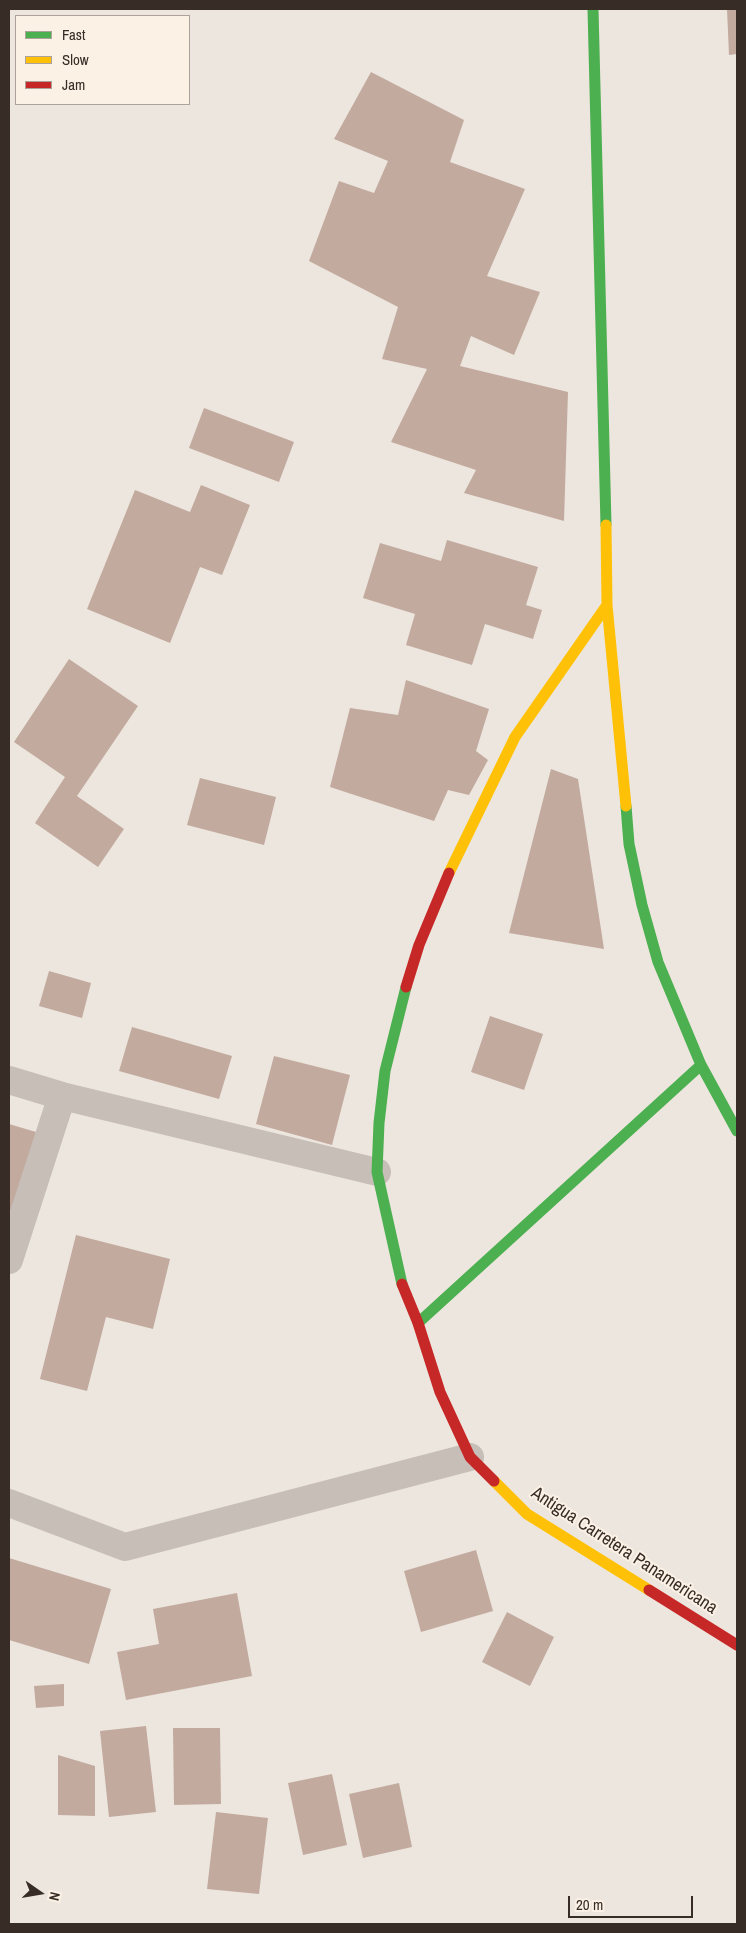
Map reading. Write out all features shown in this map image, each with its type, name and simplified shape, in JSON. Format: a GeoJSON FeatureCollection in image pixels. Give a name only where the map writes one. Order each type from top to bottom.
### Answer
{"type":"FeatureCollection","features":[{"type":"Feature","properties":{"kind":"street"},"geometry":{"type":"LineString","coordinates":[[593,9],[604,380],[607,605],[629,844],[642,905],[658,962],[701,1065],[737,1131]]}},
{"type":"Feature","properties":{"kind":"street","name":"Antigua Carretera Panamericana"},"geometry":{"type":"LineString","coordinates":[[607,605],[515,737],[440,892],[419,945],[400,1006],[385,1072],[378,1123],[377,1172],[402,1281],[418,1323],[440,1392],[470,1457],[527,1514],[737,1645]]}},
{"type":"Feature","properties":{"kind":"street"},"geometry":{"type":"LineString","coordinates":[[418,1323],[701,1065]]}},
{"type":"Feature","properties":{"kind":"street"},"geometry":{"type":"LineString","coordinates":[[9,1080],[62,1096],[377,1172]]}},
{"type":"Feature","properties":{"kind":"street"},"geometry":{"type":"LineString","coordinates":[[9,1260],[62,1096]]}},
{"type":"Feature","properties":{"kind":"street"},"geometry":{"type":"LineString","coordinates":[[9,1503],[125,1546],[470,1457]]}},
{"type":"Feature","properties":{"kind":"building"},"geometry":{"type":"Polygon","coordinates":[[[727,9],[737,9],[737,54],[729,55],[727,9]]]}},
{"type":"Feature","properties":{"kind":"building"},"geometry":{"type":"Polygon","coordinates":[[[371,72],[464,120],[450,162],[525,189],[487,276],[540,292],[514,355],[471,336],[460,366],[568,392],[564,521],[464,493],[476,470],[391,442],[427,369],[382,359],[398,307],[309,261],[339,181],[374,193],[388,161],[334,139],[371,72]]]}},
{"type":"Feature","properties":{"kind":"building"},"geometry":{"type":"Polygon","coordinates":[[[204,408],[294,442],[279,482],[189,448],[204,408]]]}},
{"type":"Feature","properties":{"kind":"building"},"geometry":{"type":"Polygon","coordinates":[[[201,485],[250,505],[222,575],[200,567],[170,643],[87,609],[135,490],[190,512],[201,485]]]}},
{"type":"Feature","properties":{"kind":"building"},"geometry":{"type":"Polygon","coordinates":[[[447,540],[538,567],[526,605],[542,610],[533,639],[485,624],[472,665],[406,645],[415,614],[363,598],[380,543],[441,561],[447,540]]]}},
{"type":"Feature","properties":{"kind":"building"},"geometry":{"type":"Polygon","coordinates":[[[69,659],[138,706],[77,796],[124,829],[98,867],[35,823],[65,777],[14,742],[69,659]]]}},
{"type":"Feature","properties":{"kind":"building"},"geometry":{"type":"Polygon","coordinates":[[[406,680],[489,709],[476,751],[488,760],[469,795],[448,790],[434,821],[330,787],[350,708],[398,715],[406,680]]]}},
{"type":"Feature","properties":{"kind":"building"},"geometry":{"type":"Polygon","coordinates":[[[551,769],[578,779],[604,949],[509,933],[551,769]]]}},
{"type":"Feature","properties":{"kind":"building"},"geometry":{"type":"Polygon","coordinates":[[[200,778],[276,797],[264,845],[187,825],[200,778]]]}},
{"type":"Feature","properties":{"kind":"building"},"geometry":{"type":"Polygon","coordinates":[[[49,971],[91,983],[82,1018],[39,1006],[49,971]]]}},
{"type":"Feature","properties":{"kind":"building"},"geometry":{"type":"Polygon","coordinates":[[[490,1016],[543,1034],[524,1090],[471,1072],[490,1016]]]}},
{"type":"Feature","properties":{"kind":"building"},"geometry":{"type":"Polygon","coordinates":[[[132,1027],[232,1056],[219,1099],[119,1071],[132,1027]]]}},
{"type":"Feature","properties":{"kind":"building"},"geometry":{"type":"Polygon","coordinates":[[[274,1056],[350,1075],[332,1145],[256,1124],[274,1056]]]}},
{"type":"Feature","properties":{"kind":"building"},"geometry":{"type":"Polygon","coordinates":[[[9,1124],[36,1132],[13,1211],[9,1210],[9,1124]]]}},
{"type":"Feature","properties":{"kind":"building"},"geometry":{"type":"Polygon","coordinates":[[[76,1235],[170,1259],[153,1329],[106,1317],[87,1391],[40,1379],[76,1235]]]}},
{"type":"Feature","properties":{"kind":"building"},"geometry":{"type":"Polygon","coordinates":[[[476,1550],[493,1611],[421,1632],[404,1571],[476,1550]]]}},
{"type":"Feature","properties":{"kind":"building"},"geometry":{"type":"Polygon","coordinates":[[[9,1558],[111,1589],[89,1664],[9,1640],[9,1558]]]}},
{"type":"Feature","properties":{"kind":"building"},"geometry":{"type":"Polygon","coordinates":[[[237,1593],[252,1676],[126,1700],[117,1652],[159,1644],[153,1609],[237,1593]]]}},
{"type":"Feature","properties":{"kind":"building"},"geometry":{"type":"Polygon","coordinates":[[[507,1612],[554,1637],[530,1686],[482,1662],[507,1612]]]}},
{"type":"Feature","properties":{"kind":"building"},"geometry":{"type":"Polygon","coordinates":[[[64,1684],[64,1706],[36,1708],[34,1686],[64,1684]]]}},
{"type":"Feature","properties":{"kind":"building"},"geometry":{"type":"Polygon","coordinates":[[[146,1726],[156,1812],[109,1817],[100,1731],[146,1726]]]}},
{"type":"Feature","properties":{"kind":"building"},"geometry":{"type":"Polygon","coordinates":[[[173,1728],[220,1728],[221,1804],[174,1805],[173,1728]]]}},
{"type":"Feature","properties":{"kind":"building"},"geometry":{"type":"Polygon","coordinates":[[[58,1755],[95,1766],[95,1816],[58,1815],[58,1755]]]}},
{"type":"Feature","properties":{"kind":"building"},"geometry":{"type":"Polygon","coordinates":[[[332,1774],[347,1845],[303,1855],[288,1783],[332,1774]]]}},
{"type":"Feature","properties":{"kind":"building"},"geometry":{"type":"Polygon","coordinates":[[[399,1783],[412,1847],[363,1858],[349,1794],[399,1783]]]}},
{"type":"Feature","properties":{"kind":"building"},"geometry":{"type":"Polygon","coordinates":[[[216,1812],[268,1818],[259,1894],[207,1889],[216,1812]]]}},
{"type":"Feature","properties":{"kind":"traffic: fast"},"geometry":{"type":"LineString","coordinates":[[593,9],[606,525]]}},
{"type":"Feature","properties":{"kind":"traffic: fast"},"geometry":{"type":"LineString","coordinates":[[626,806],[629,844],[642,905],[658,962],[701,1065],[737,1131]]}},
{"type":"Feature","properties":{"kind":"traffic: fast"},"geometry":{"type":"LineString","coordinates":[[402,1284],[377,1172],[379,1123],[385,1071],[406,987]]}},
{"type":"Feature","properties":{"kind":"traffic: fast"},"geometry":{"type":"LineString","coordinates":[[418,1323],[701,1065]]}},
{"type":"Feature","properties":{"kind":"traffic: slow"},"geometry":{"type":"LineString","coordinates":[[606,525],[607,605],[626,806]]}},
{"type":"Feature","properties":{"kind":"traffic: slow"},"geometry":{"type":"LineString","coordinates":[[449,873],[515,737],[607,605]]}},
{"type":"Feature","properties":{"kind":"traffic: slow"},"geometry":{"type":"LineString","coordinates":[[494,1481],[527,1514],[649,1590]]}},
{"type":"Feature","properties":{"kind":"traffic: jam"},"geometry":{"type":"LineString","coordinates":[[406,987],[419,945],[449,873]]}},
{"type":"Feature","properties":{"kind":"traffic: jam"},"geometry":{"type":"LineString","coordinates":[[402,1284],[418,1323],[440,1392],[470,1457],[494,1481]]}},
{"type":"Feature","properties":{"kind":"traffic: jam"},"geometry":{"type":"LineString","coordinates":[[649,1590],[737,1645]]}}]}
